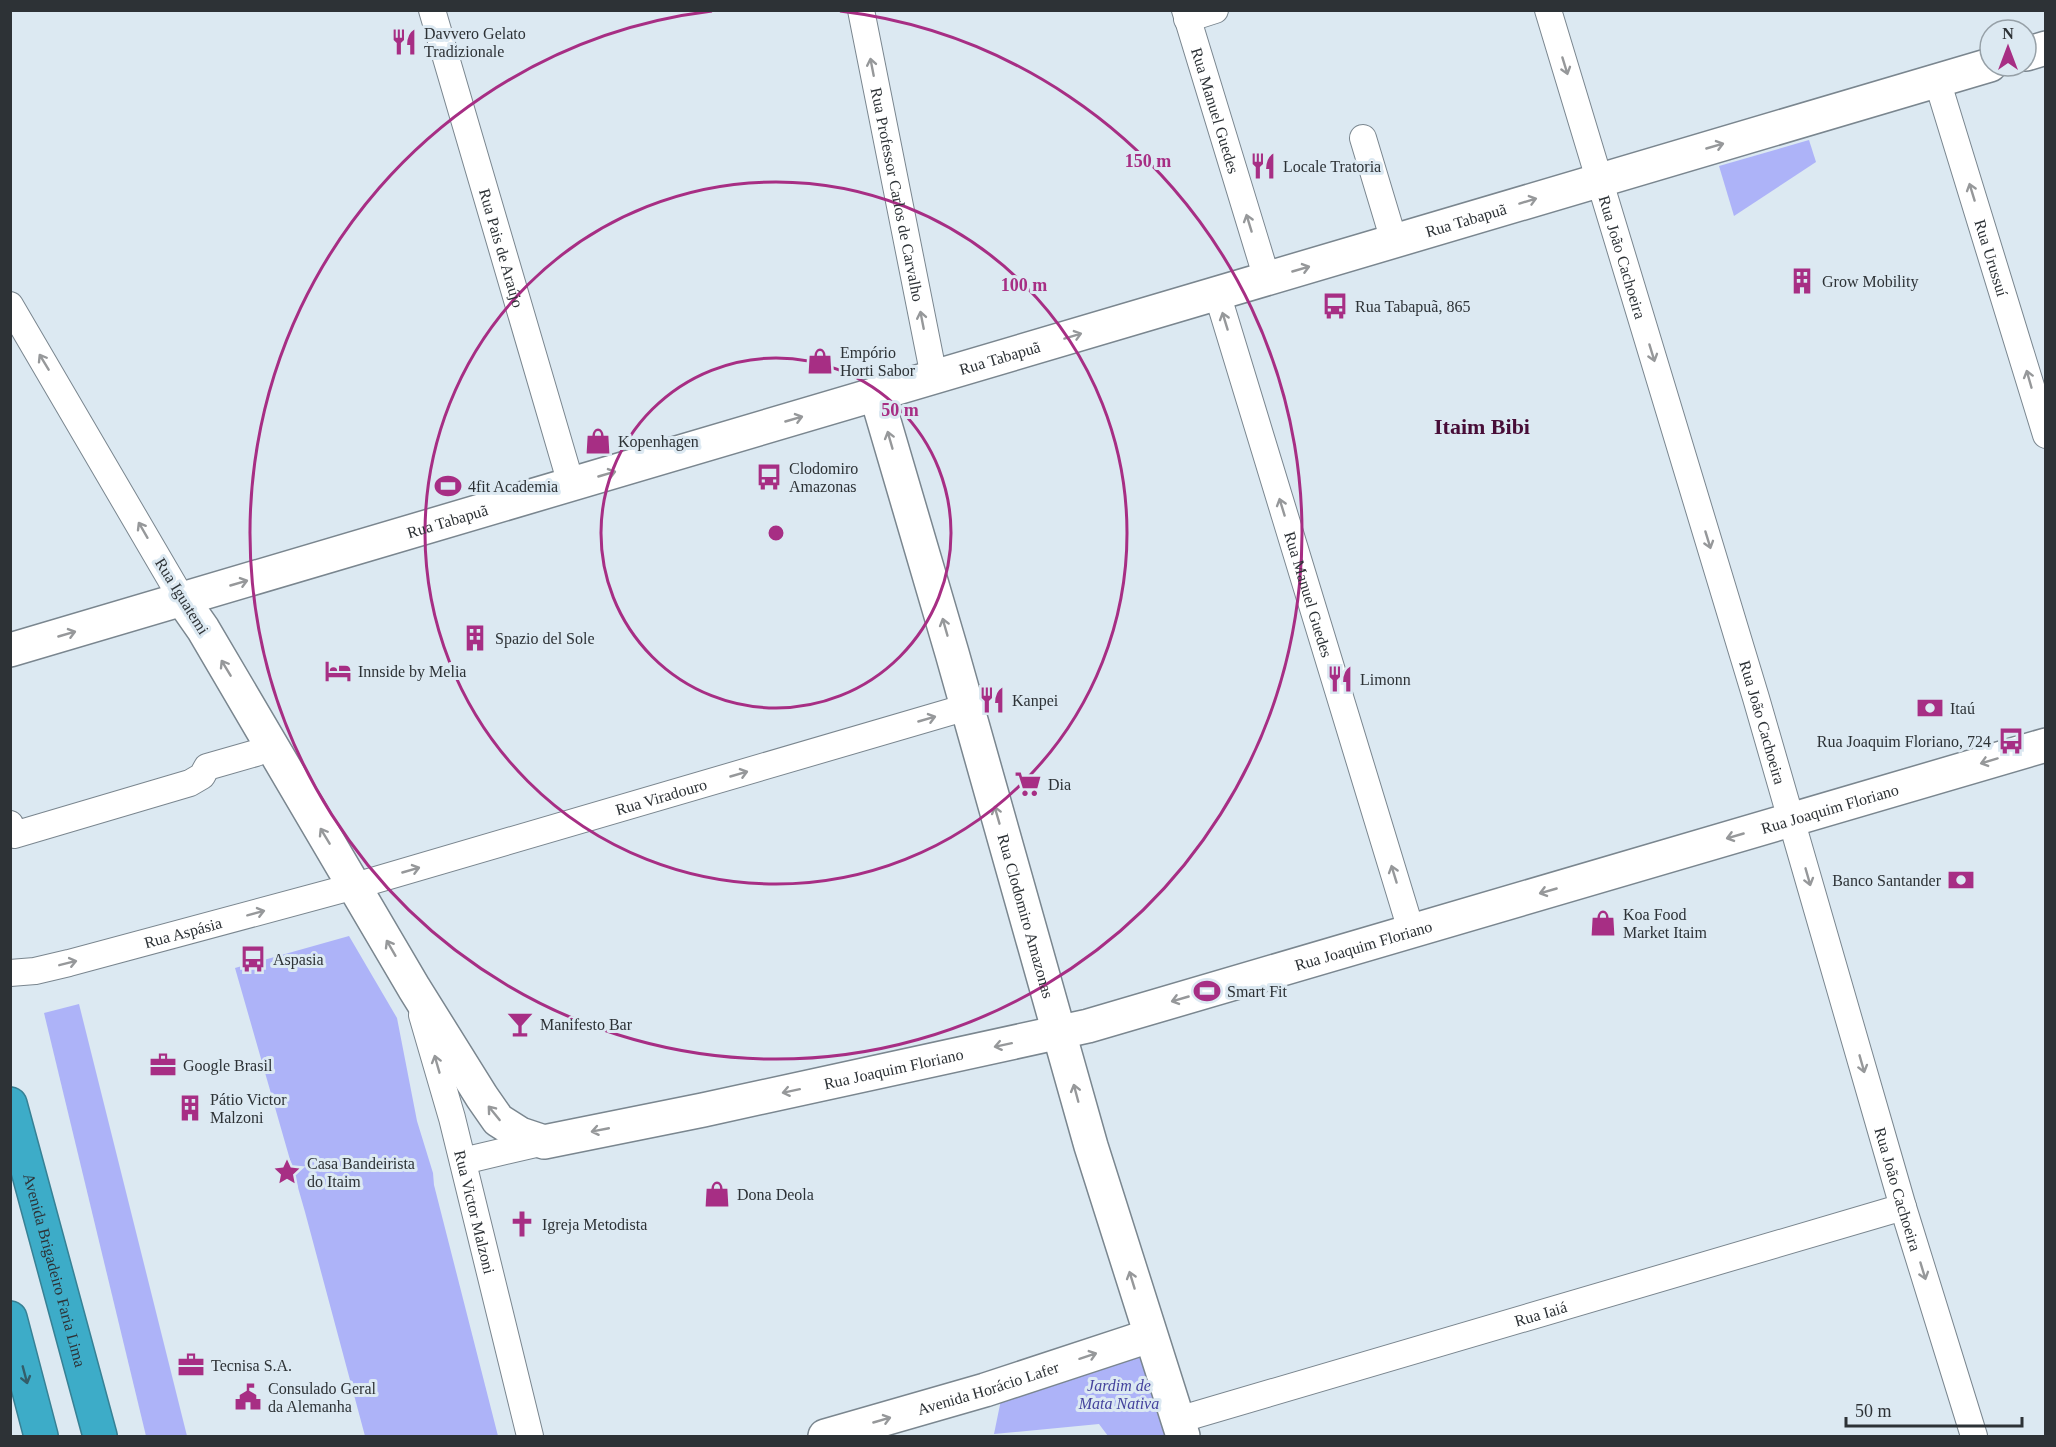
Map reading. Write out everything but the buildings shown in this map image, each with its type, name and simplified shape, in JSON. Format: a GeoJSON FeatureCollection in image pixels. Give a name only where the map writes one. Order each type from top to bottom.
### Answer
{"type":"FeatureCollection","features":[{"type":"Feature","properties":{"kind":"highway","name":"Avenida Brigadeiro Faria Lima"},"geometry":{"type":"LineString","coordinates":[[10,1104],[100,1437]]}},
{"type":"Feature","properties":{"kind":"highway"},"geometry":{"type":"LineString","coordinates":[[10,1318],[42,1437]]}},
{"type":"Feature","properties":{"kind":"street","name":"Rua Pais de Araújo"},"geometry":{"type":"LineString","coordinates":[[432,10],[571,484]]}},
{"type":"Feature","properties":{"kind":"street","name":"Rua Professor Carlos de Carvalho"},"geometry":{"type":"LineString","coordinates":[[861,10],[934,377]]}},
{"type":"Feature","properties":{"kind":"street"},"geometry":{"type":"LineString","coordinates":[[1186,15],[1215,10]]}},
{"type":"Feature","properties":{"kind":"street","name":"Rua João Cachoeira"},"geometry":{"type":"LineString","coordinates":[[1548,10],[1792,820],[1903,1207],[1974,1437]]}},
{"type":"Feature","properties":{"kind":"street","name":"Rua Manuel Guedes"},"geometry":{"type":"LineString","coordinates":[[1186,15],[1266,279]]}},
{"type":"Feature","properties":{"kind":"street","name":"Rua Tabapuã"},"geometry":{"type":"LineString","coordinates":[[10,650],[1978,69]]}},
{"type":"Feature","properties":{"kind":"street","name":"Rua Urussuí"},"geometry":{"type":"LineString","coordinates":[[1937,81],[2046,435]]}},
{"type":"Feature","properties":{"kind":"street"},"geometry":{"type":"LineString","coordinates":[[1363,138],[1394,241]]}},
{"type":"Feature","properties":{"kind":"street","name":"Rua Manuel Guedes"},"geometry":{"type":"LineString","coordinates":[[1217,293],[1411,930]]}},
{"type":"Feature","properties":{"kind":"street","name":"Rua Iguatemi"},"geometry":{"type":"LineString","coordinates":[[10,305],[355,886]]}},
{"type":"Feature","properties":{"kind":"street","name":"Rua Clodomiro Amazonas"},"geometry":{"type":"LineString","coordinates":[[876,394],[1091,1146],[1149,1335],[1181,1428]]}},
{"type":"Feature","properties":{"kind":"street","name":"Rua Viradouro"},"geometry":{"type":"LineString","coordinates":[[355,886],[967,707]]}},
{"type":"Feature","properties":{"kind":"street","name":"Rua Joaquim Floriano"},"geometry":{"type":"LineString","coordinates":[[463,1161],[1060,1033],[2046,745]]}},
{"type":"Feature","properties":{"kind":"street"},"geometry":{"type":"LineString","coordinates":[[10,824],[14,835],[190,783],[202,776],[207,767],[272,746]]}},
{"type":"Feature","properties":{"kind":"street","name":"Rua Aspásia"},"geometry":{"type":"LineString","coordinates":[[10,973],[35,971],[69,963],[355,886]]}},
{"type":"Feature","properties":{"kind":"street","name":"Rua Victor Malzoni"},"geometry":{"type":"LineString","coordinates":[[355,886],[414,988],[498,1120],[520,1134],[544,1142]]}},
{"type":"Feature","properties":{"kind":"street","name":"Rua Victor Malzoni"},"geometry":{"type":"LineString","coordinates":[[414,988],[452,1118],[530,1437]]}},
{"type":"Feature","properties":{"kind":"street","name":"Rua Iaiá"},"geometry":{"type":"LineString","coordinates":[[1181,1428],[1903,1207]]}},
{"type":"Feature","properties":{"kind":"street","name":"Avenida Horácio Lafer"},"geometry":{"type":"LineString","coordinates":[[825,1437],[986,1390],[1149,1335]]}},
{"type":"Feature","properties":{"kind":"green space"},"geometry":{"type":"Polygon","coordinates":[[[1809,140],[1816,162],[1734,216],[1719,166],[1809,140]]]}},
{"type":"Feature","properties":{"kind":"green space"},"geometry":{"type":"Polygon","coordinates":[[[349,936],[397,1018],[417,1121],[433,1173],[434,1185],[498,1436],[365,1436],[305,1212],[235,968],[349,936]]]}},
{"type":"Feature","properties":{"kind":"green space"},"geometry":{"type":"Polygon","coordinates":[[[79,1004],[187,1436],[146,1436],[44,1013],[79,1004]]]}},
{"type":"Feature","properties":{"kind":"green space","name":"Jardim de Mata Nativa"},"geometry":{"type":"Polygon","coordinates":[[[1142,1351],[1168,1436],[1108,1436],[1099,1424],[994,1434],[1003,1390],[1142,1351]]]}},
{"type":"Feature","properties":{"kind":"place","name":"Davvero Gelato Tradizionale"},"geometry":{"type":"Point","coordinates":[404,42]}},
{"type":"Feature","properties":{"kind":"place","name":"Locale Tratoria"},"geometry":{"type":"Point","coordinates":[1263,166]}},
{"type":"Feature","properties":{"kind":"place","name":"Grow Mobility"},"geometry":{"type":"Point","coordinates":[1802,281]}},
{"type":"Feature","properties":{"kind":"place","name":"Rua Tabapuã, 865"},"geometry":{"type":"Point","coordinates":[1335,306]}},
{"type":"Feature","properties":{"kind":"place","name":"Empório Horti Sabor"},"geometry":{"type":"Point","coordinates":[820,361]}},
{"type":"Feature","properties":{"kind":"place","name":"Kopenhagen"},"geometry":{"type":"Point","coordinates":[598,441]}},
{"type":"Feature","properties":{"kind":"place","name":"Clodomiro Amazonas"},"geometry":{"type":"Point","coordinates":[769,477]}},
{"type":"Feature","properties":{"kind":"place","name":"4fit Academia"},"geometry":{"type":"Point","coordinates":[448,486]}},
{"type":"Feature","properties":{"kind":"place","name":"Spazio del Sole"},"geometry":{"type":"Point","coordinates":[475,638]}},
{"type":"Feature","properties":{"kind":"place","name":"Innside by Melia"},"geometry":{"type":"Point","coordinates":[338,671]}},
{"type":"Feature","properties":{"kind":"place","name":"Limonn"},"geometry":{"type":"Point","coordinates":[1340,679]}},
{"type":"Feature","properties":{"kind":"place","name":"Kanpei"},"geometry":{"type":"Point","coordinates":[992,700]}},
{"type":"Feature","properties":{"kind":"place","name":"Itaú"},"geometry":{"type":"Point","coordinates":[1930,708]}},
{"type":"Feature","properties":{"kind":"place","name":"Rua Joaquim Floriano, 724"},"geometry":{"type":"Point","coordinates":[2011,741]}},
{"type":"Feature","properties":{"kind":"place","name":"Dia"},"geometry":{"type":"Point","coordinates":[1028,784]}},
{"type":"Feature","properties":{"kind":"place","name":"Banco Santander"},"geometry":{"type":"Point","coordinates":[1961,880]}},
{"type":"Feature","properties":{"kind":"place","name":"Koa Food Market Itaim"},"geometry":{"type":"Point","coordinates":[1603,923]}},
{"type":"Feature","properties":{"kind":"place","name":"Aspasia"},"geometry":{"type":"Point","coordinates":[253,959]}},
{"type":"Feature","properties":{"kind":"place","name":"Smart Fit"},"geometry":{"type":"Point","coordinates":[1207,991]}},
{"type":"Feature","properties":{"kind":"place","name":"Manifesto Bar"},"geometry":{"type":"Point","coordinates":[520,1024]}},
{"type":"Feature","properties":{"kind":"place","name":"Google Brasil"},"geometry":{"type":"Point","coordinates":[163,1065]}},
{"type":"Feature","properties":{"kind":"place","name":"Pátio Victor Malzoni"},"geometry":{"type":"Point","coordinates":[190,1108]}},
{"type":"Feature","properties":{"kind":"place","name":"Casa Bandeirista do Itaim"},"geometry":{"type":"Point","coordinates":[287,1172]}},
{"type":"Feature","properties":{"kind":"place","name":"Dona Deola"},"geometry":{"type":"Point","coordinates":[717,1194]}},
{"type":"Feature","properties":{"kind":"place","name":"Igreja Metodista"},"geometry":{"type":"Point","coordinates":[522,1224]}},
{"type":"Feature","properties":{"kind":"place","name":"Tecnisa S.A."},"geometry":{"type":"Point","coordinates":[191,1365]}},
{"type":"Feature","properties":{"kind":"place","name":"Consulado Geral da Alemanha"},"geometry":{"type":"Point","coordinates":[248,1397]}},
{"type":"Feature","properties":{"kind":"district","name":"Itaim Bibi"},"geometry":{"type":"Point","coordinates":[1482,426]}}]}
